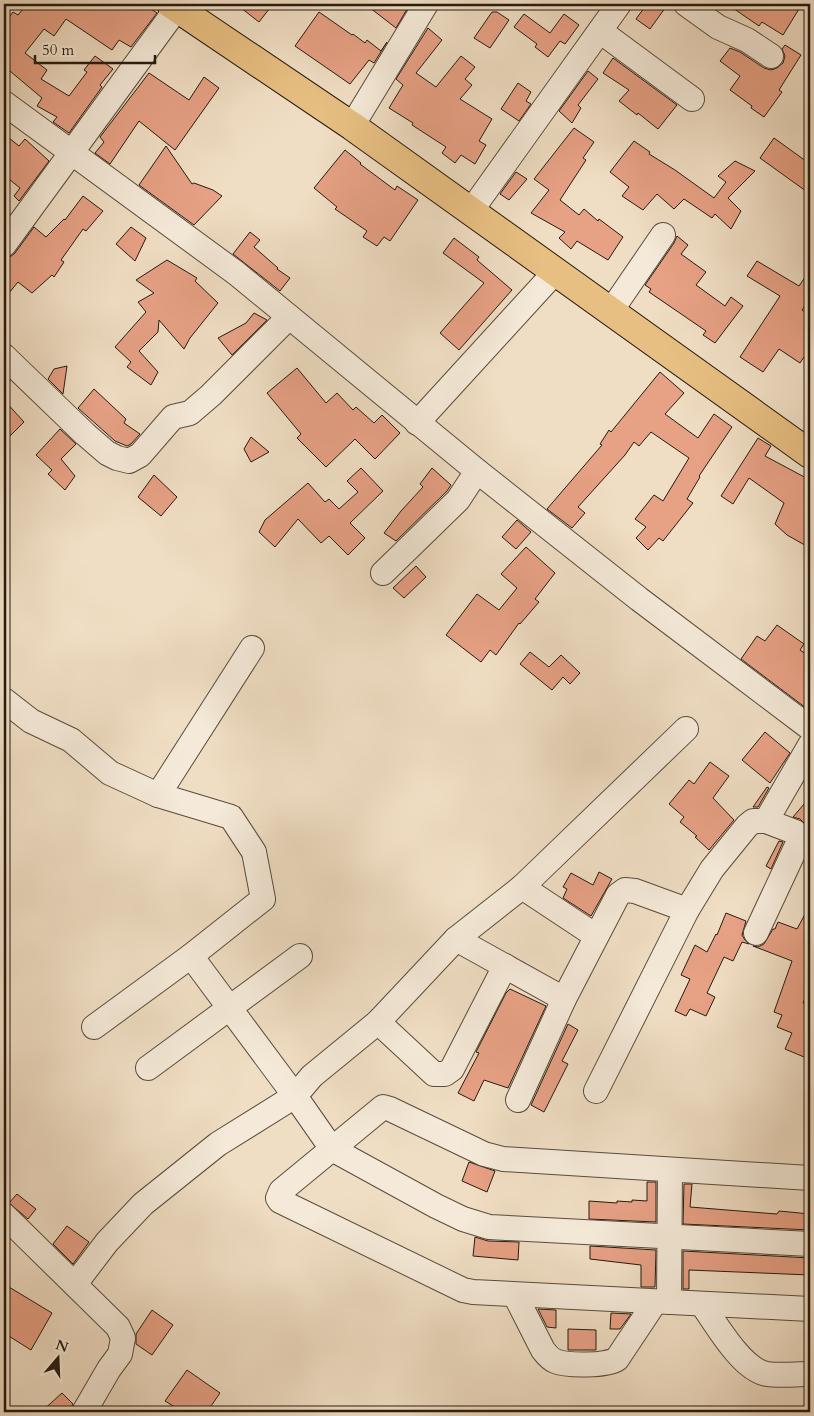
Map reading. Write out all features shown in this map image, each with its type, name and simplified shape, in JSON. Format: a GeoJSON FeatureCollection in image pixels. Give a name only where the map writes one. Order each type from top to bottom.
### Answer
{"type":"FeatureCollection","features":[{"type":"Feature","properties":{"kind":"main road"},"geometry":{"type":"LineString","coordinates":[[176,5],[352,126],[810,454]]}},
{"type":"Feature","properties":{"kind":"street"},"geometry":{"type":"LineString","coordinates":[[352,126],[426,4]]}},
{"type":"Feature","properties":{"kind":"street"},"geometry":{"type":"LineString","coordinates":[[471,211],[619,4]]}},
{"type":"Feature","properties":{"kind":"street"},"geometry":{"type":"LineString","coordinates":[[686,4],[718,27],[747,40],[771,56]]}},
{"type":"Feature","properties":{"kind":"street"},"geometry":{"type":"LineString","coordinates":[[4,245],[176,5]]}},
{"type":"Feature","properties":{"kind":"street"},"geometry":{"type":"LineString","coordinates":[[600,31],[692,100]]}},
{"type":"Feature","properties":{"kind":"street"},"geometry":{"type":"LineString","coordinates":[[4,103],[236,273],[417,423],[639,599],[810,728]]}},
{"type":"Feature","properties":{"kind":"street"},"geometry":{"type":"LineString","coordinates":[[611,311],[663,235]]}},
{"type":"Feature","properties":{"kind":"street"},"geometry":{"type":"LineString","coordinates":[[417,423],[556,271]]}},
{"type":"Feature","properties":{"kind":"street"},"geometry":{"type":"LineString","coordinates":[[4,356],[42,394],[93,440],[112,455],[129,460],[140,455],[172,417],[186,415],[194,410],[289,317]]}},
{"type":"Feature","properties":{"kind":"street"},"geometry":{"type":"LineString","coordinates":[[383,573],[458,500],[477,470]]}},
{"type":"Feature","properties":{"kind":"street"},"geometry":{"type":"LineString","coordinates":[[158,795],[252,648]]}},
{"type":"Feature","properties":{"kind":"street"},"geometry":{"type":"LineString","coordinates":[[4,700],[31,721],[72,740],[110,773],[158,795],[230,817],[254,852],[263,899],[94,1027]]}},
{"type":"Feature","properties":{"kind":"street"},"geometry":{"type":"LineString","coordinates":[[75,1284],[112,1236],[143,1204],[218,1144],[295,1096],[312,1076],[378,1022],[456,939],[522,887],[686,729]]}},
{"type":"Feature","properties":{"kind":"street"},"geometry":{"type":"LineString","coordinates":[[766,821],[810,745]]}},
{"type":"Feature","properties":{"kind":"street"},"geometry":{"type":"LineString","coordinates":[[596,1092],[687,910],[712,869],[747,826],[753,821],[766,821],[795,832],[799,838],[756,933]]}},
{"type":"Feature","properties":{"kind":"street"},"geometry":{"type":"LineString","coordinates":[[522,887],[596,936]]}},
{"type":"Feature","properties":{"kind":"street"},"geometry":{"type":"LineString","coordinates":[[518,1100],[564,998],[618,895],[626,890],[634,890],[687,910]]}},
{"type":"Feature","properties":{"kind":"street"},"geometry":{"type":"LineString","coordinates":[[456,939],[564,998]]}},
{"type":"Feature","properties":{"kind":"street"},"geometry":{"type":"LineString","coordinates":[[190,956],[295,1096],[332,1149],[436,1206],[477,1224],[489,1227],[810,1244]]}},
{"type":"Feature","properties":{"kind":"street"},"geometry":{"type":"LineString","coordinates":[[148,1068],[300,956]]}},
{"type":"Feature","properties":{"kind":"street"},"geometry":{"type":"LineString","coordinates":[[378,1022],[434,1074],[445,1074],[452,1069],[505,966]]}},
{"type":"Feature","properties":{"kind":"street"},"geometry":{"type":"LineString","coordinates":[[810,1178],[518,1161],[484,1154],[386,1107],[380,1109],[281,1191],[278,1198],[280,1201],[462,1290],[515,1295],[810,1309]]}},
{"type":"Feature","properties":{"kind":"street"},"geometry":{"type":"LineString","coordinates":[[515,1295],[549,1358],[565,1363],[604,1364],[617,1359],[662,1302],[670,1237],[670,1170]]}},
{"type":"Feature","properties":{"kind":"street"},"geometry":{"type":"LineString","coordinates":[[4,1215],[118,1327],[123,1338],[120,1354],[108,1369],[84,1412]]}},
{"type":"Feature","properties":{"kind":"street"},"geometry":{"type":"LineString","coordinates":[[702,1304],[750,1366],[767,1374],[810,1374]]}},
{"type":"Feature","properties":{"kind":"building"},"geometry":{"type":"Polygon","coordinates":[[[27,4],[144,4],[157,13],[131,47],[119,40],[112,50],[66,19],[54,36],[44,29],[25,53],[47,70],[41,79],[69,96],[87,72],[84,70],[95,56],[113,69],[100,85],[102,87],[69,133],[53,122],[57,117],[37,106],[42,98],[4,66],[4,24],[13,12],[18,15],[27,4]]]}},
{"type":"Feature","properties":{"kind":"building"},"geometry":{"type":"Polygon","coordinates":[[[236,4],[273,4],[259,22],[236,4]]]}},
{"type":"Feature","properties":{"kind":"building"},"geometry":{"type":"Polygon","coordinates":[[[365,4],[410,4],[396,28],[365,4]]]}},
{"type":"Feature","properties":{"kind":"building"},"geometry":{"type":"Polygon","coordinates":[[[647,4],[668,4],[650,29],[636,19],[647,4]]]}},
{"type":"Feature","properties":{"kind":"building"},"geometry":{"type":"Polygon","coordinates":[[[727,4],[802,4],[783,35],[762,22],[759,26],[727,4]]]}},
{"type":"Feature","properties":{"kind":"building"},"geometry":{"type":"Polygon","coordinates":[[[319,12],[352,35],[365,43],[367,40],[381,51],[387,42],[374,63],[369,60],[350,84],[295,46],[319,12]]]}},
{"type":"Feature","properties":{"kind":"building"},"geometry":{"type":"Polygon","coordinates":[[[492,12],[497,12],[509,20],[490,48],[474,38],[492,12]]]}},
{"type":"Feature","properties":{"kind":"building"},"geometry":{"type":"Polygon","coordinates":[[[524,14],[550,33],[564,14],[579,25],[565,44],[560,41],[548,57],[535,47],[537,44],[514,27],[524,14]]]}},
{"type":"Feature","properties":{"kind":"building"},"geometry":{"type":"Polygon","coordinates":[[[428,28],[442,40],[416,73],[436,87],[461,56],[475,67],[465,79],[472,85],[460,99],[492,119],[479,141],[486,145],[475,164],[461,155],[455,163],[442,153],[446,147],[389,108],[403,85],[396,79],[428,28]]]}},
{"type":"Feature","properties":{"kind":"building"},"geometry":{"type":"Polygon","coordinates":[[[785,45],[801,55],[779,90],[782,92],[764,117],[730,90],[740,76],[720,61],[730,48],[740,52],[764,68],[771,70],[783,63],[785,56],[782,49],[785,45]]]}},
{"type":"Feature","properties":{"kind":"building"},"geometry":{"type":"Polygon","coordinates":[[[613,58],[677,105],[658,129],[619,101],[629,90],[603,73],[613,58]]]}},
{"type":"Feature","properties":{"kind":"building"},"geometry":{"type":"Polygon","coordinates":[[[588,71],[598,79],[578,105],[581,108],[572,123],[559,111],[588,71]]]}},
{"type":"Feature","properties":{"kind":"building"},"geometry":{"type":"Polygon","coordinates":[[[149,73],[189,100],[204,77],[219,88],[175,150],[139,121],[110,164],[95,153],[104,142],[100,137],[149,73]]]}},
{"type":"Feature","properties":{"kind":"building"},"geometry":{"type":"Polygon","coordinates":[[[518,83],[531,92],[526,101],[531,104],[519,121],[501,109],[518,83]]]}},
{"type":"Feature","properties":{"kind":"building"},"geometry":{"type":"Polygon","coordinates":[[[574,128],[594,142],[583,158],[586,160],[560,200],[579,215],[584,209],[598,221],[599,219],[623,237],[608,260],[577,241],[571,249],[559,238],[565,232],[531,213],[549,190],[534,179],[574,128]]]}},
{"type":"Feature","properties":{"kind":"building"},"geometry":{"type":"Polygon","coordinates":[[[4,134],[19,146],[25,139],[49,161],[19,201],[14,196],[20,188],[4,175],[4,134]]]}},
{"type":"Feature","properties":{"kind":"building"},"geometry":{"type":"Polygon","coordinates":[[[774,138],[810,164],[810,194],[760,158],[774,138]]]}},
{"type":"Feature","properties":{"kind":"building"},"geometry":{"type":"Polygon","coordinates":[[[634,141],[650,152],[649,154],[714,198],[726,182],[718,176],[735,161],[755,171],[728,198],[741,211],[731,229],[715,214],[712,218],[684,199],[674,209],[657,194],[643,210],[622,196],[629,187],[610,172],[634,141]]]}},
{"type":"Feature","properties":{"kind":"building"},"geometry":{"type":"Polygon","coordinates":[[[166,146],[192,184],[194,183],[213,190],[222,196],[194,225],[139,185],[166,146]]]}},
{"type":"Feature","properties":{"kind":"building"},"geometry":{"type":"Polygon","coordinates":[[[345,150],[360,164],[395,190],[397,186],[418,200],[390,241],[384,237],[377,246],[363,237],[367,231],[335,209],[337,207],[314,188],[345,150]]]}},
{"type":"Feature","properties":{"kind":"building"},"geometry":{"type":"Polygon","coordinates":[[[516,172],[527,179],[509,200],[500,194],[516,172]]]}},
{"type":"Feature","properties":{"kind":"building"},"geometry":{"type":"Polygon","coordinates":[[[83,196],[103,211],[86,231],[83,229],[61,260],[64,262],[54,277],[52,275],[32,293],[18,282],[4,299],[4,259],[15,253],[34,227],[46,237],[65,220],[83,196]]]}},
{"type":"Feature","properties":{"kind":"building"},"geometry":{"type":"Polygon","coordinates":[[[131,227],[146,238],[135,261],[116,244],[131,227]]]}},
{"type":"Feature","properties":{"kind":"building"},"geometry":{"type":"Polygon","coordinates":[[[250,232],[260,240],[254,247],[277,269],[290,278],[280,291],[233,254],[250,232]]]}},
{"type":"Feature","properties":{"kind":"building"},"geometry":{"type":"Polygon","coordinates":[[[677,236],[688,245],[681,254],[706,272],[696,285],[725,306],[731,297],[743,306],[715,343],[703,335],[706,331],[649,292],[651,289],[645,285],[677,236]]]}},
{"type":"Feature","properties":{"kind":"building"},"geometry":{"type":"Polygon","coordinates":[[[454,238],[479,257],[477,260],[512,290],[459,350],[440,333],[484,283],[443,253],[454,238]]]}},
{"type":"Feature","properties":{"kind":"building"},"geometry":{"type":"Polygon","coordinates":[[[167,260],[197,278],[195,281],[218,303],[190,338],[184,349],[159,320],[158,332],[139,351],[158,372],[151,385],[127,367],[131,362],[115,347],[146,312],[138,302],[154,293],[136,280],[167,260]]]}},
{"type":"Feature","properties":{"kind":"building"},"geometry":{"type":"Polygon","coordinates":[[[757,261],[799,286],[810,270],[810,298],[802,310],[810,315],[810,361],[804,357],[800,363],[779,349],[763,372],[740,357],[780,296],[747,276],[757,261]]]}},
{"type":"Feature","properties":{"kind":"building"},"geometry":{"type":"Polygon","coordinates":[[[254,313],[267,320],[232,355],[218,338],[246,323],[254,313]]]}},
{"type":"Feature","properties":{"kind":"building"},"geometry":{"type":"Polygon","coordinates":[[[67,366],[63,394],[48,379],[54,369],[67,366]]]}},
{"type":"Feature","properties":{"kind":"building"},"geometry":{"type":"Polygon","coordinates":[[[297,368],[326,403],[337,393],[353,410],[356,407],[374,423],[382,415],[400,433],[375,459],[355,439],[326,467],[297,438],[301,434],[267,393],[297,368]]]}},
{"type":"Feature","properties":{"kind":"building"},"geometry":{"type":"Polygon","coordinates":[[[660,372],[684,393],[665,414],[698,438],[714,414],[732,427],[699,476],[687,499],[693,503],[663,541],[659,538],[648,550],[636,538],[646,527],[635,519],[654,495],[663,501],[689,458],[651,432],[639,446],[634,442],[625,455],[578,507],[585,513],[572,528],[547,509],[602,445],[600,444],[609,430],[611,432],[660,372]]]}},
{"type":"Feature","properties":{"kind":"building"},"geometry":{"type":"Polygon","coordinates":[[[94,389],[126,419],[124,423],[140,434],[131,444],[127,446],[115,441],[78,408],[94,389]]]}},
{"type":"Feature","properties":{"kind":"building"},"geometry":{"type":"Polygon","coordinates":[[[4,400],[24,422],[10,436],[4,428],[4,400]]]}},
{"type":"Feature","properties":{"kind":"building"},"geometry":{"type":"Polygon","coordinates":[[[60,429],[76,444],[61,459],[75,476],[65,490],[48,474],[52,470],[36,455],[60,429]]]}},
{"type":"Feature","properties":{"kind":"building"},"geometry":{"type":"Polygon","coordinates":[[[251,437],[269,452],[251,462],[244,449],[251,437]]]}},
{"type":"Feature","properties":{"kind":"building"},"geometry":{"type":"Polygon","coordinates":[[[758,438],[771,446],[765,456],[810,480],[810,548],[787,535],[775,524],[784,503],[749,478],[733,504],[721,496],[758,438]]]}},
{"type":"Feature","properties":{"kind":"building"},"geometry":{"type":"Polygon","coordinates":[[[361,468],[383,491],[350,523],[365,538],[348,555],[329,536],[321,543],[298,519],[275,547],[259,532],[265,520],[308,483],[325,502],[329,499],[339,509],[358,492],[347,481],[361,468]]]}},
{"type":"Feature","properties":{"kind":"building"},"geometry":{"type":"Polygon","coordinates":[[[432,468],[451,485],[396,541],[384,533],[423,487],[420,484],[432,468]]]}},
{"type":"Feature","properties":{"kind":"building"},"geometry":{"type":"Polygon","coordinates":[[[154,475],[177,497],[161,516],[138,497],[154,475]]]}},
{"type":"Feature","properties":{"kind":"building"},"geometry":{"type":"Polygon","coordinates":[[[517,520],[531,532],[516,549],[502,537],[517,520]]]}},
{"type":"Feature","properties":{"kind":"building"},"geometry":{"type":"Polygon","coordinates":[[[526,547],[555,573],[535,599],[539,602],[519,623],[496,655],[490,650],[481,662],[446,635],[477,594],[499,610],[517,588],[501,574],[526,547]]]}},
{"type":"Feature","properties":{"kind":"building"},"geometry":{"type":"Polygon","coordinates":[[[416,566],[426,577],[404,598],[393,588],[416,566]]]}},
{"type":"Feature","properties":{"kind":"building"},"geometry":{"type":"Polygon","coordinates":[[[777,625],[804,644],[800,650],[810,657],[810,711],[741,659],[757,636],[765,641],[777,625]]]}},
{"type":"Feature","properties":{"kind":"building"},"geometry":{"type":"Polygon","coordinates":[[[530,652],[549,667],[561,655],[580,673],[570,684],[563,677],[552,690],[520,664],[530,652]]]}},
{"type":"Feature","properties":{"kind":"building"},"geometry":{"type":"Polygon","coordinates":[[[765,732],[790,753],[770,783],[742,760],[765,732]]]}},
{"type":"Feature","properties":{"kind":"building"},"geometry":{"type":"Polygon","coordinates":[[[710,762],[729,776],[713,798],[734,820],[709,850],[695,837],[697,836],[680,822],[684,817],[669,804],[689,780],[694,784],[710,762]]]}},
{"type":"Feature","properties":{"kind":"building"},"geometry":{"type":"Polygon","coordinates":[[[767,787],[769,788],[758,807],[753,807],[767,787]]]}},
{"type":"Feature","properties":{"kind":"building"},"geometry":{"type":"Polygon","coordinates":[[[810,797],[810,824],[808,827],[800,819],[793,817],[810,797]]]}},
{"type":"Feature","properties":{"kind":"building"},"geometry":{"type":"Polygon","coordinates":[[[779,841],[783,842],[771,869],[766,866],[779,841]]]}},
{"type":"Feature","properties":{"kind":"building"},"geometry":{"type":"Polygon","coordinates":[[[599,872],[612,879],[591,916],[563,898],[567,889],[563,887],[571,873],[593,885],[599,872]]]}},
{"type":"Feature","properties":{"kind":"building"},"geometry":{"type":"Polygon","coordinates":[[[810,905],[810,986],[803,1003],[810,1006],[810,1056],[806,1054],[804,1057],[785,1049],[792,1033],[777,1027],[782,1015],[774,1012],[792,961],[753,946],[758,947],[764,944],[778,922],[797,929],[810,905]]]}},
{"type":"Feature","properties":{"kind":"building"},"geometry":{"type":"Polygon","coordinates":[[[726,913],[746,921],[742,935],[749,944],[742,942],[733,961],[724,957],[707,993],[715,997],[706,1016],[690,1009],[686,1016],[675,1011],[690,979],[681,975],[695,945],[707,952],[717,935],[726,913]]]}},
{"type":"Feature","properties":{"kind":"building"},"geometry":{"type":"Polygon","coordinates":[[[510,989],[546,1006],[508,1088],[484,1080],[474,1101],[458,1093],[479,1053],[476,1052],[506,993],[510,989]]]}},
{"type":"Feature","properties":{"kind":"building"},"geometry":{"type":"Polygon","coordinates":[[[568,1024],[578,1030],[562,1061],[568,1064],[544,1112],[531,1105],[568,1024]]]}},
{"type":"Feature","properties":{"kind":"building"},"geometry":{"type":"Polygon","coordinates":[[[469,1162],[495,1171],[487,1192],[462,1181],[469,1162]]]}},
{"type":"Feature","properties":{"kind":"building"},"geometry":{"type":"Polygon","coordinates":[[[647,1182],[656,1182],[656,1222],[589,1219],[589,1201],[617,1203],[617,1201],[632,1202],[632,1200],[647,1201],[647,1182]]]}},
{"type":"Feature","properties":{"kind":"building"},"geometry":{"type":"Polygon","coordinates":[[[684,1184],[692,1184],[690,1207],[777,1214],[779,1211],[810,1214],[810,1230],[683,1224],[684,1184]]]}},
{"type":"Feature","properties":{"kind":"building"},"geometry":{"type":"Polygon","coordinates":[[[17,1194],[36,1209],[28,1219],[9,1203],[17,1194]]]}},
{"type":"Feature","properties":{"kind":"building"},"geometry":{"type":"Polygon","coordinates":[[[67,1226],[89,1242],[73,1264],[53,1244],[67,1226]]]}},
{"type":"Feature","properties":{"kind":"building"},"geometry":{"type":"Polygon","coordinates":[[[475,1237],[488,1241],[519,1242],[518,1260],[473,1256],[475,1237]]]}},
{"type":"Feature","properties":{"kind":"building"},"geometry":{"type":"Polygon","coordinates":[[[590,1246],[656,1250],[655,1287],[641,1287],[641,1265],[590,1259],[590,1246]]]}},
{"type":"Feature","properties":{"kind":"building"},"geometry":{"type":"Polygon","coordinates":[[[683,1251],[810,1258],[810,1275],[689,1270],[689,1289],[683,1289],[683,1251]]]}},
{"type":"Feature","properties":{"kind":"building"},"geometry":{"type":"Polygon","coordinates":[[[4,1284],[52,1313],[31,1350],[4,1333],[4,1284]]]}},
{"type":"Feature","properties":{"kind":"building"},"geometry":{"type":"Polygon","coordinates":[[[538,1309],[556,1310],[556,1328],[547,1327],[538,1309]]]}},
{"type":"Feature","properties":{"kind":"building"},"geometry":{"type":"Polygon","coordinates":[[[152,1310],[173,1325],[152,1355],[136,1344],[136,1334],[152,1310]]]}},
{"type":"Feature","properties":{"kind":"building"},"geometry":{"type":"Polygon","coordinates":[[[611,1313],[631,1314],[620,1329],[610,1329],[611,1313]]]}},
{"type":"Feature","properties":{"kind":"building"},"geometry":{"type":"Polygon","coordinates":[[[568,1329],[596,1330],[596,1350],[568,1350],[568,1329]]]}},
{"type":"Feature","properties":{"kind":"building"},"geometry":{"type":"Polygon","coordinates":[[[187,1370],[220,1393],[207,1412],[183,1412],[165,1401],[187,1370]]]}},
{"type":"Feature","properties":{"kind":"building"},"geometry":{"type":"Polygon","coordinates":[[[62,1393],[73,1404],[72,1406],[65,1412],[41,1412],[62,1393]]]}}]}
